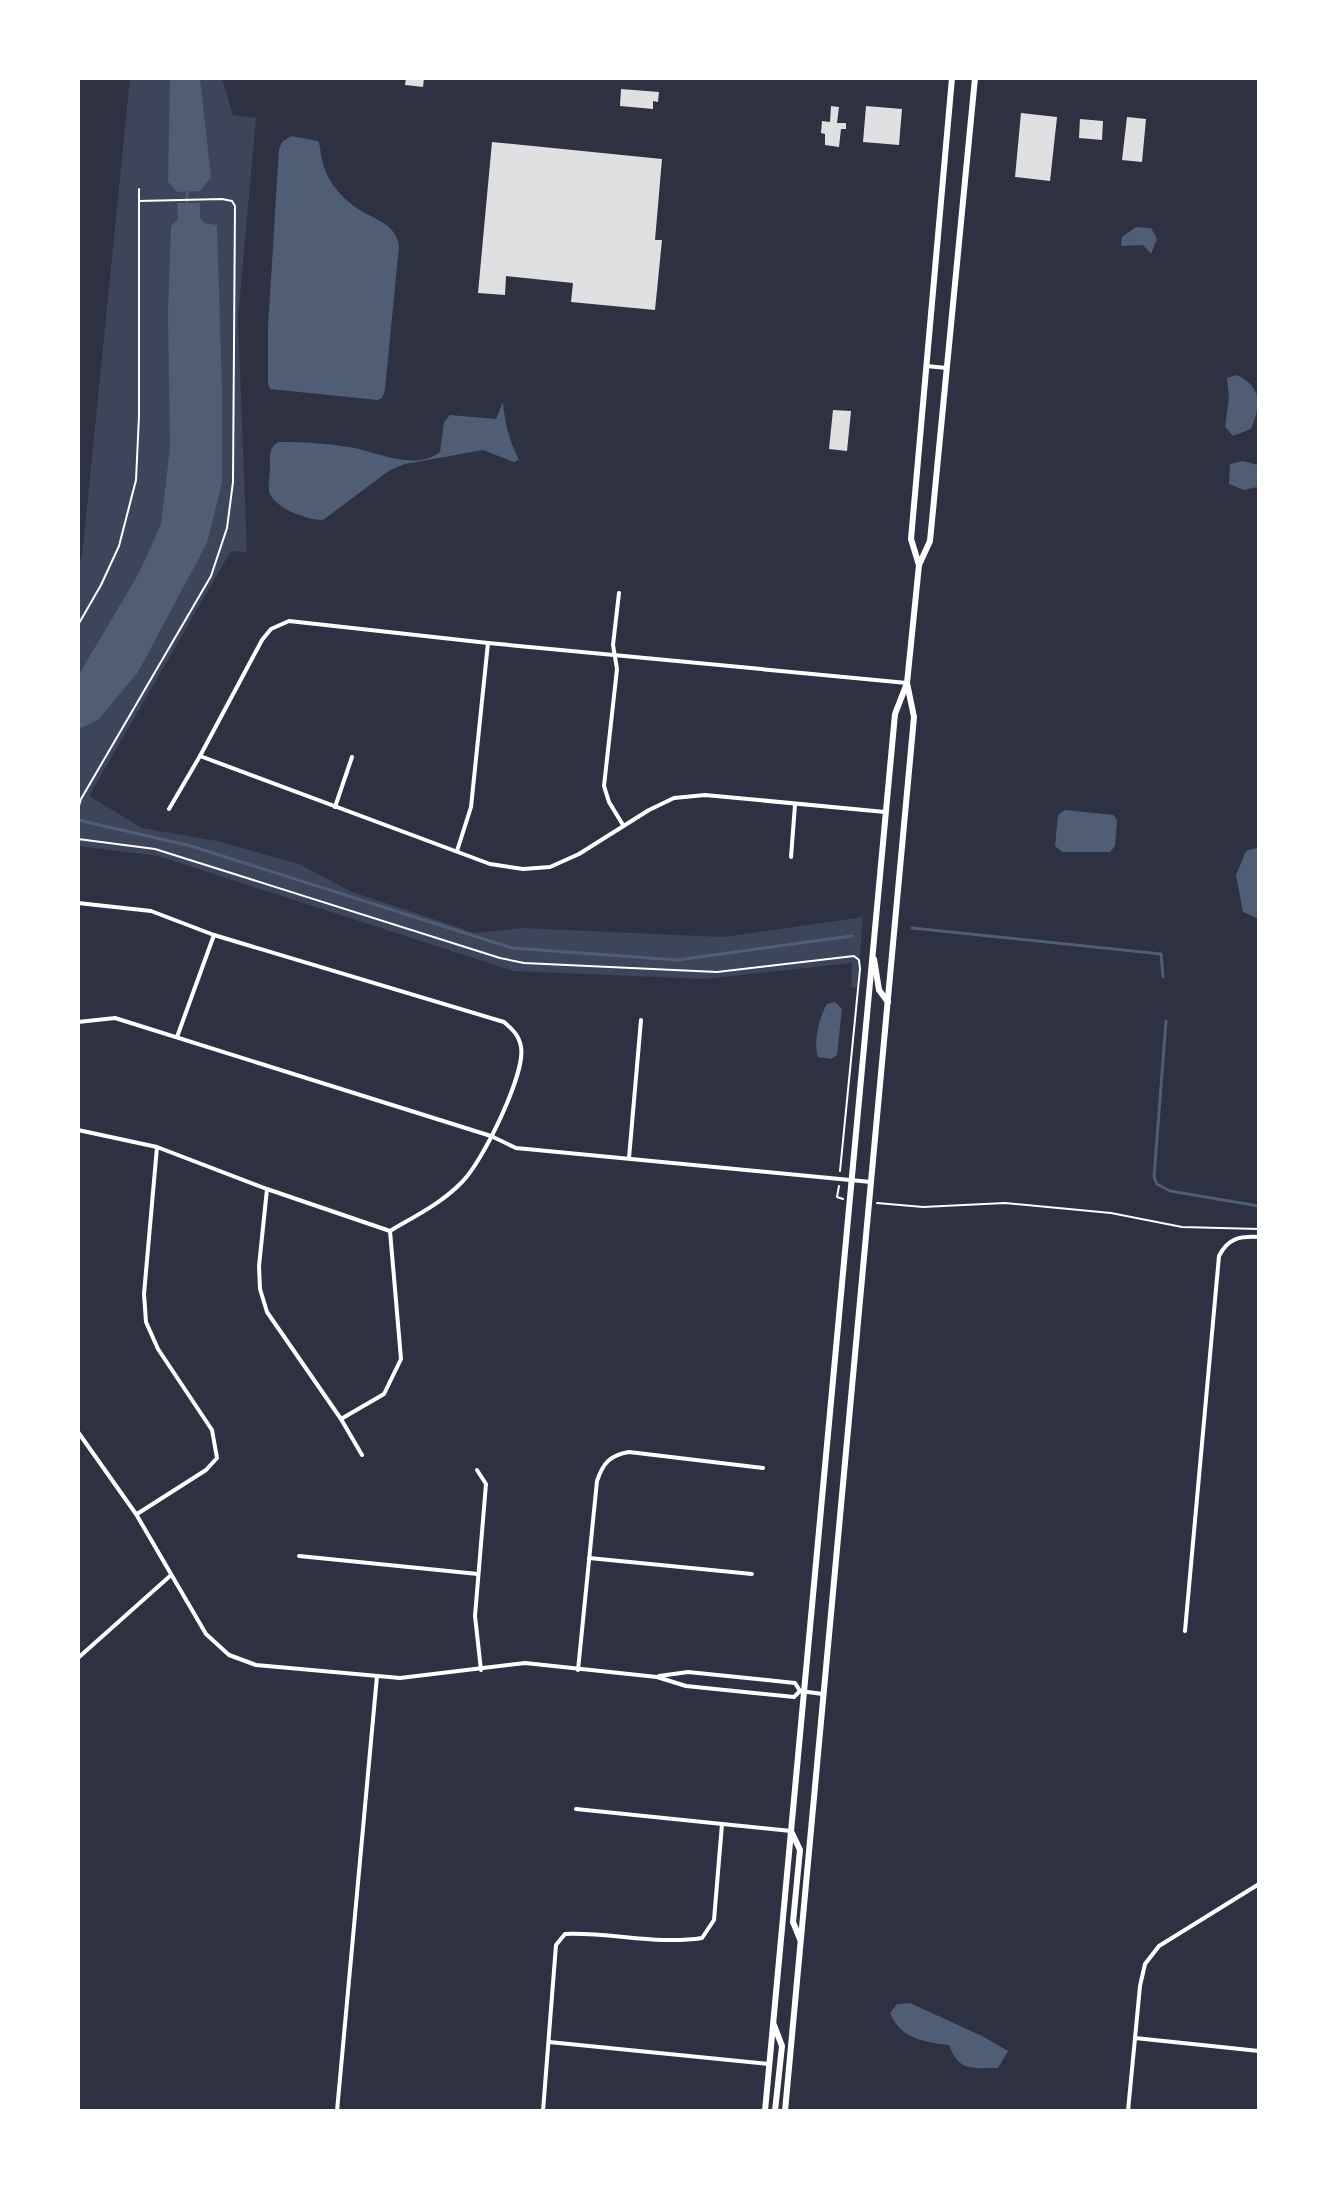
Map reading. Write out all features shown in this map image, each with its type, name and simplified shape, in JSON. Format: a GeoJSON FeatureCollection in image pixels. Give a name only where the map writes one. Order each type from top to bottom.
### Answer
{"type":"FeatureCollection","features":[{"type":"Feature","properties":{"kind":"main road"},"geometry":{"type":"LineString","coordinates":[[919,565],[911,539],[952,78]]}},
{"type":"Feature","properties":{"kind":"main road"},"geometry":{"type":"LineString","coordinates":[[765,2111],[895,714],[907,683],[919,565],[930,541],[975,78]]}},
{"type":"Feature","properties":{"kind":"main road"},"geometry":{"type":"LineString","coordinates":[[785,2111],[914,717],[907,683]]}},
{"type":"Feature","properties":{"kind":"main road"},"geometry":{"type":"LineString","coordinates":[[872,952],[879,990],[888,1002]]}},
{"type":"Feature","properties":{"kind":"main road"},"geometry":{"type":"LineString","coordinates":[[791,1831],[800,1850],[793,1922],[801,1942]]}},
{"type":"Feature","properties":{"kind":"main road"},"geometry":{"type":"LineString","coordinates":[[773,2021],[782,2046],[775,2111]]}},
{"type":"Feature","properties":{"kind":"street"},"geometry":{"type":"LineString","coordinates":[[926,366],[947,368]]}},
{"type":"Feature","properties":{"kind":"street"},"geometry":{"type":"LineString","coordinates":[[619,593],[613,645],[617,669],[604,786],[609,802],[623,825]]}},
{"type":"Feature","properties":{"kind":"street"},"geometry":{"type":"LineString","coordinates":[[169,809],[262,640],[271,629],[289,621],[907,683]]}},
{"type":"Feature","properties":{"kind":"street"},"geometry":{"type":"LineString","coordinates":[[457,851],[471,807],[488,643]]}},
{"type":"Feature","properties":{"kind":"street"},"geometry":{"type":"LineString","coordinates":[[200,756],[490,864],[523,869],[550,867],[579,854],[623,825],[674,798],[705,795],[885,812]]}},
{"type":"Feature","properties":{"kind":"street"},"geometry":{"type":"LineString","coordinates":[[335,807],[352,757]]}},
{"type":"Feature","properties":{"kind":"street"},"geometry":{"type":"LineString","coordinates":[[791,857],[795,805]]}},
{"type":"Feature","properties":{"kind":"street"},"geometry":{"type":"LineString","coordinates":[[78,903],[151,911],[214,935],[504,1022],[518,1034],[522,1051],[518,1074],[491,1136],[466,1179],[450,1195],[390,1231],[157,1147],[78,1130]]}},
{"type":"Feature","properties":{"kind":"street"},"geometry":{"type":"LineString","coordinates":[[177,1037],[214,935]]}},
{"type":"Feature","properties":{"kind":"street"},"geometry":{"type":"LineString","coordinates":[[78,1022],[115,1018],[491,1136],[516,1148],[871,1182]]}},
{"type":"Feature","properties":{"kind":"street"},"geometry":{"type":"LineString","coordinates":[[629,1158],[641,1020]]}},
{"type":"Feature","properties":{"kind":"street"},"geometry":{"type":"LineString","coordinates":[[136,1514],[206,1470],[217,1458],[212,1430],[158,1349],[146,1322],[144,1294],[157,1147]]}},
{"type":"Feature","properties":{"kind":"street"},"geometry":{"type":"LineString","coordinates":[[267,1189],[259,1266],[260,1289],[267,1312],[341,1419],[362,1455]]}},
{"type":"Feature","properties":{"kind":"street"},"geometry":{"type":"LineString","coordinates":[[341,1419],[384,1394],[401,1359],[390,1231]]}},
{"type":"Feature","properties":{"kind":"street"},"geometry":{"type":"LineString","coordinates":[[1185,1631],[1219,1256],[1227,1242],[1234,1238],[1259,1237]]}},
{"type":"Feature","properties":{"kind":"street"},"geometry":{"type":"LineString","coordinates":[[78,1432],[136,1514],[206,1634],[229,1655],[256,1665],[414,1677],[525,1663],[657,1677],[686,1686],[794,1697],[802,1692],[823,1694]]}},
{"type":"Feature","properties":{"kind":"street"},"geometry":{"type":"LineString","coordinates":[[578,1670],[597,1481],[602,1465],[615,1454],[629,1452],[763,1468]]}},
{"type":"Feature","properties":{"kind":"street"},"geometry":{"type":"LineString","coordinates":[[477,1470],[486,1484],[475,1616],[481,1670]]}},
{"type":"Feature","properties":{"kind":"street"},"geometry":{"type":"LineString","coordinates":[[299,1556],[478,1574]]}},
{"type":"Feature","properties":{"kind":"street"},"geometry":{"type":"LineString","coordinates":[[589,1558],[752,1574]]}},
{"type":"Feature","properties":{"kind":"street"},"geometry":{"type":"LineString","coordinates":[[78,1658],[170,1576]]}},
{"type":"Feature","properties":{"kind":"street"},"geometry":{"type":"LineString","coordinates":[[657,1677],[688,1672],[780,1681],[795,1683],[802,1692]]}},
{"type":"Feature","properties":{"kind":"street"},"geometry":{"type":"LineString","coordinates":[[337,2111],[377,1676]]}},
{"type":"Feature","properties":{"kind":"street"},"geometry":{"type":"LineString","coordinates":[[576,1809],[791,1831]]}},
{"type":"Feature","properties":{"kind":"street"},"geometry":{"type":"LineString","coordinates":[[543,2111],[556,1945],[565,1934],[592,1933],[683,1941],[702,1938],[714,1920],[722,1824]]}},
{"type":"Feature","properties":{"kind":"street"},"geometry":{"type":"LineString","coordinates":[[1128,2111],[1145,1964],[1159,1946],[1259,1884]]}},
{"type":"Feature","properties":{"kind":"street"},"geometry":{"type":"LineString","coordinates":[[1135,2038],[1259,2051]]}},
{"type":"Feature","properties":{"kind":"street"},"geometry":{"type":"LineString","coordinates":[[549,2042],[769,2064]]}},
{"type":"Feature","properties":{"kind":"path"},"geometry":{"type":"LineString","coordinates":[[78,625],[119,546],[136,480],[139,189]]}},
{"type":"Feature","properties":{"kind":"path"},"geometry":{"type":"LineString","coordinates":[[78,809],[211,576],[227,528],[233,482],[234,203],[229,200],[139,201]]}},
{"type":"Feature","properties":{"kind":"path"},"geometry":{"type":"LineString","coordinates":[[78,839],[148,847],[516,962],[717,972],[854,956],[859,960],[860,969],[840,1169]]}},
{"type":"Feature","properties":{"kind":"path"},"geometry":{"type":"LineString","coordinates":[[838,1189],[837,1197],[843,1199]]}},
{"type":"Feature","properties":{"kind":"path"},"geometry":{"type":"LineString","coordinates":[[877,1203],[923,1207],[1005,1203],[1111,1213],[1182,1227],[1259,1229]]}},
{"type":"Feature","properties":{"kind":"shaded area"},"geometry":{"type":"Polygon","coordinates":[[[130,78],[222,78],[233,115],[256,118],[238,318],[247,552],[231,551],[89,796],[142,828],[217,841],[299,864],[352,892],[475,933],[522,928],[723,937],[863,917],[857,988],[851,987],[852,963],[704,979],[513,971],[158,856],[78,846],[78,564],[82,557],[130,78]]]}},
{"type":"Feature","properties":{"kind":"shaded area"},"geometry":{"type":"Polygon","coordinates":[[[170,78],[200,78],[211,177],[200,191],[177,192],[168,182],[170,78]]]}},
{"type":"Feature","properties":{"kind":"shaded area"},"geometry":{"type":"Polygon","coordinates":[[[291,136],[318,141],[326,173],[338,191],[354,206],[388,226],[397,238],[399,246],[385,390],[382,398],[377,400],[270,389],[268,383],[268,327],[279,149],[282,142],[291,136]]]}},
{"type":"Feature","properties":{"kind":"shaded area"},"geometry":{"type":"Polygon","coordinates":[[[177,203],[200,203],[200,218],[204,223],[217,225],[222,483],[207,543],[138,672],[98,720],[78,729],[78,676],[139,573],[161,524],[170,448],[168,313],[171,226],[178,219],[177,203]]]}},
{"type":"Feature","properties":{"kind":"shaded area"},"geometry":{"type":"Polygon","coordinates":[[[1136,227],[1151,228],[1157,239],[1151,254],[1143,245],[1121,246],[1122,237],[1136,227]]]}},
{"type":"Feature","properties":{"kind":"shaded area"},"geometry":{"type":"Polygon","coordinates":[[[1237,375],[1252,386],[1258,405],[1251,429],[1233,436],[1225,427],[1229,398],[1227,378],[1237,375]]]}},
{"type":"Feature","properties":{"kind":"shaded area"},"geometry":{"type":"Polygon","coordinates":[[[503,402],[508,432],[519,460],[514,462],[483,450],[405,464],[390,470],[323,520],[308,518],[284,508],[269,491],[271,452],[278,442],[339,446],[418,460],[440,452],[444,422],[450,415],[496,419],[503,402]]]}},
{"type":"Feature","properties":{"kind":"shaded area"},"geometry":{"type":"Polygon","coordinates":[[[1243,461],[1258,465],[1257,487],[1244,490],[1229,484],[1230,464],[1243,461]]]}},
{"type":"Feature","properties":{"kind":"shaded area"},"geometry":{"type":"Polygon","coordinates":[[[1065,810],[1113,815],[1117,820],[1115,846],[1110,852],[1062,852],[1055,846],[1058,815],[1065,810]]]}},
{"type":"Feature","properties":{"kind":"shaded area"},"geometry":{"type":"Polygon","coordinates":[[[1259,847],[1259,919],[1243,912],[1236,875],[1246,851],[1259,847]]]}},
{"type":"Feature","properties":{"kind":"shaded area"},"geometry":{"type":"Polygon","coordinates":[[[835,1002],[842,1009],[837,1055],[831,1059],[818,1057],[819,1023],[827,1004],[835,1002]]]}},
{"type":"Feature","properties":{"kind":"shaded area"},"geometry":{"type":"Polygon","coordinates":[[[910,2003],[1008,2051],[998,2068],[968,2067],[957,2060],[949,2045],[914,2038],[900,2029],[890,2013],[897,2004],[910,2003]]]}},
{"type":"Feature","properties":{"kind":"building"},"geometry":{"type":"Polygon","coordinates":[[[406,78],[424,78],[423,87],[405,85],[406,78]]]}},
{"type":"Feature","properties":{"kind":"building"},"geometry":{"type":"Polygon","coordinates":[[[621,89],[659,92],[658,102],[653,101],[653,109],[620,106],[621,89]]]}},
{"type":"Feature","properties":{"kind":"building"},"geometry":{"type":"Polygon","coordinates":[[[831,106],[839,107],[837,123],[846,123],[846,129],[841,129],[839,147],[825,145],[825,134],[821,133],[822,121],[830,122],[831,106]]]}},
{"type":"Feature","properties":{"kind":"building"},"geometry":{"type":"Polygon","coordinates":[[[866,106],[902,109],[899,145],[863,142],[866,106]]]}},
{"type":"Feature","properties":{"kind":"building"},"geometry":{"type":"Polygon","coordinates":[[[1021,113],[1057,117],[1050,181],[1015,177],[1021,113]]]}},
{"type":"Feature","properties":{"kind":"building"},"geometry":{"type":"Polygon","coordinates":[[[1127,117],[1146,119],[1142,162],[1122,160],[1127,117]]]}},
{"type":"Feature","properties":{"kind":"building"},"geometry":{"type":"Polygon","coordinates":[[[1080,119],[1103,121],[1102,140],[1079,138],[1080,119]]]}},
{"type":"Feature","properties":{"kind":"building"},"geometry":{"type":"Polygon","coordinates":[[[492,142],[662,159],[655,240],[662,240],[655,310],[571,302],[573,283],[506,276],[505,295],[478,293],[492,142]]]}},
{"type":"Feature","properties":{"kind":"building"},"geometry":{"type":"Polygon","coordinates":[[[833,410],[851,411],[847,451],[829,449],[833,410]]]}},
{"type":"Feature","properties":{"kind":"waterway"},"geometry":{"type":"LineString","coordinates":[[187,190],[187,206]]}},
{"type":"Feature","properties":{"kind":"waterway"},"geometry":{"type":"LineString","coordinates":[[78,820],[191,846],[512,948],[677,960],[852,936]]}},
{"type":"Feature","properties":{"kind":"waterway"},"geometry":{"type":"LineString","coordinates":[[912,928],[1161,954],[1163,977]]}},
{"type":"Feature","properties":{"kind":"waterway"},"geometry":{"type":"LineString","coordinates":[[1166,1021],[1154,1177],[1157,1184],[1170,1191],[1259,1206]]}}]}
